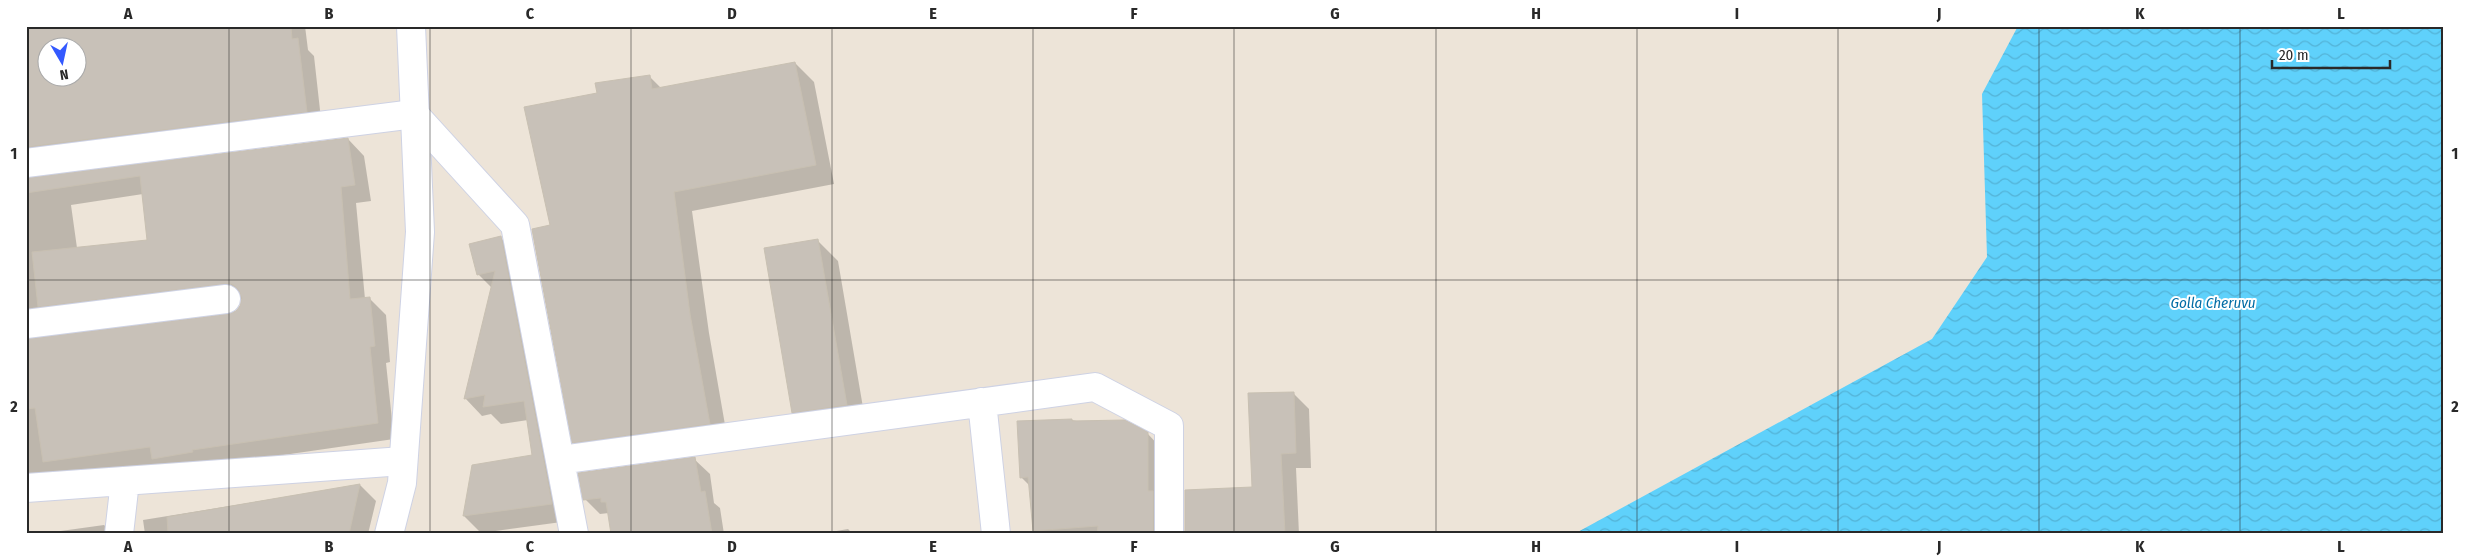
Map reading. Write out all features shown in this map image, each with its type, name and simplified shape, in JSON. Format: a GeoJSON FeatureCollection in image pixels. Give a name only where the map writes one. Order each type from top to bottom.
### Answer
{"type":"FeatureCollection","features":[{"type":"Feature","properties":{"kind":"street"},"geometry":{"type":"LineString","coordinates":[[389,534],[402,483],[420,232],[411,26]]}},
{"type":"Feature","properties":{"kind":"street"},"geometry":{"type":"LineString","coordinates":[[26,163],[414,114]]}},
{"type":"Feature","properties":{"kind":"street"},"geometry":{"type":"LineString","coordinates":[[414,114],[515,225],[574,534]]}},
{"type":"Feature","properties":{"kind":"street"},"geometry":{"type":"LineString","coordinates":[[26,324],[226,299]]}},
{"type":"Feature","properties":{"kind":"street"},"geometry":{"type":"LineString","coordinates":[[560,460],[1095,387],[1169,426],[1169,534]]}},
{"type":"Feature","properties":{"kind":"street"},"geometry":{"type":"LineString","coordinates":[[982,402],[996,534]]}},
{"type":"Feature","properties":{"kind":"street"},"geometry":{"type":"LineString","coordinates":[[26,488],[404,461]]}},
{"type":"Feature","properties":{"kind":"street"},"geometry":{"type":"LineString","coordinates":[[119,534],[125,481]]}},
{"type":"Feature","properties":{"kind":"water","name":"Golla Cheruvu"},"geometry":{"type":"Polygon","coordinates":[[[2018,26],[2443,26],[2443,534],[1574,534],[1932,339],[1987,257],[1982,94],[2018,26]]]}},
{"type":"Feature","properties":{"kind":"building"},"geometry":{"type":"Polygon","coordinates":[[[26,26],[291,26],[292,39],[298,38],[307,112],[26,147],[26,26]]]}},
{"type":"Feature","properties":{"kind":"building"},"geometry":{"type":"Polygon","coordinates":[[[795,62],[816,165],[674,192],[690,314],[710,424],[572,443],[532,229],[550,225],[524,107],[597,93],[595,83],[650,75],[652,89],[795,62]]]}},
{"type":"Feature","properties":{"kind":"building"},"geometry":{"type":"Polygon","coordinates":[[[348,138],[355,185],[341,187],[350,299],[370,297],[375,346],[370,347],[378,423],[192,450],[193,452],[152,459],[150,447],[43,462],[35,408],[26,409],[26,339],[228,314],[236,311],[240,306],[242,298],[238,289],[232,284],[224,284],[38,307],[32,252],[147,240],[140,176],[26,193],[26,178],[348,138]]]}},
{"type":"Feature","properties":{"kind":"building"},"geometry":{"type":"Polygon","coordinates":[[[501,236],[552,504],[463,516],[472,465],[532,455],[524,401],[483,407],[485,395],[464,399],[495,271],[477,275],[469,244],[501,236]]]}},
{"type":"Feature","properties":{"kind":"building"},"geometry":{"type":"Polygon","coordinates":[[[818,239],[847,405],[792,413],[764,248],[818,239]]]}},
{"type":"Feature","properties":{"kind":"building"},"geometry":{"type":"Polygon","coordinates":[[[1294,392],[1296,453],[1281,454],[1285,534],[1185,534],[1185,490],[1252,487],[1248,393],[1294,392]]]}},
{"type":"Feature","properties":{"kind":"building"},"geometry":{"type":"Polygon","coordinates":[[[1072,419],[1072,421],[1125,420],[1148,432],[1148,491],[1153,491],[1153,534],[1097,534],[1098,526],[1033,531],[1028,477],[1020,478],[1017,421],[1072,419]]]}},
{"type":"Feature","properties":{"kind":"building"},"geometry":{"type":"Polygon","coordinates":[[[695,457],[701,492],[705,491],[712,534],[611,534],[606,502],[601,502],[601,498],[583,500],[578,473],[695,457]]]}},
{"type":"Feature","properties":{"kind":"building"},"geometry":{"type":"Polygon","coordinates":[[[360,484],[349,534],[168,534],[167,517],[360,484]]]}}]}
